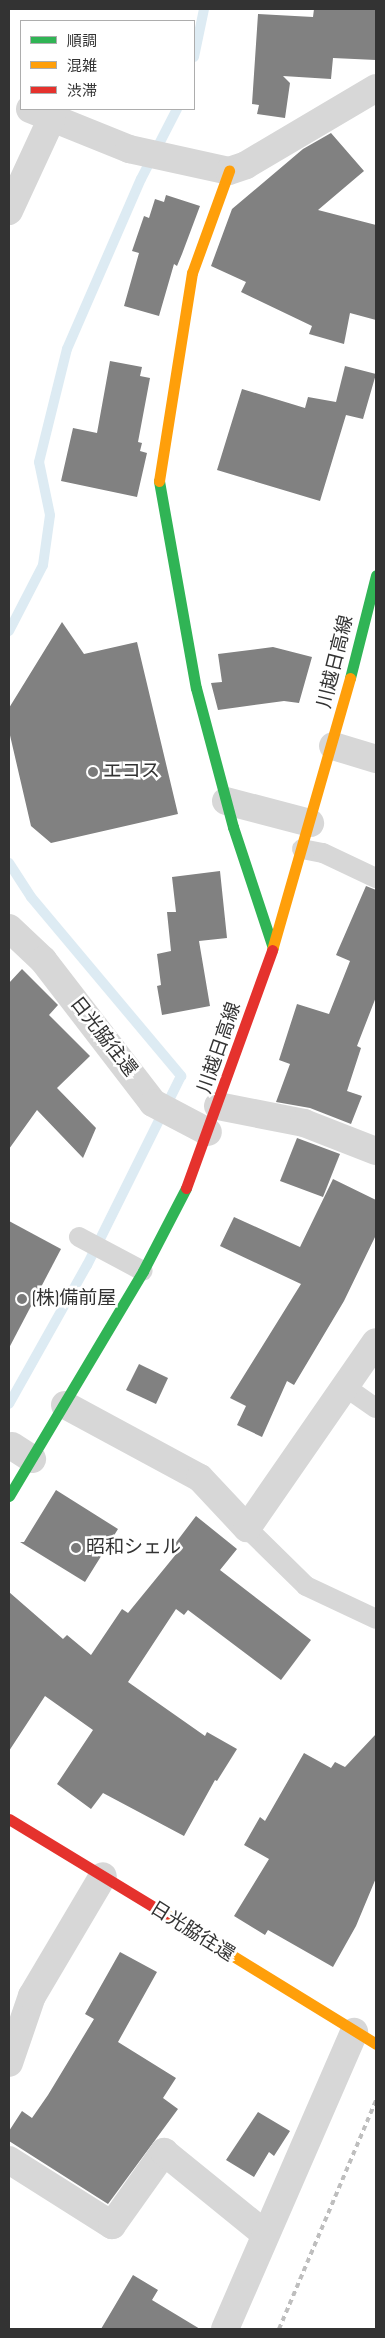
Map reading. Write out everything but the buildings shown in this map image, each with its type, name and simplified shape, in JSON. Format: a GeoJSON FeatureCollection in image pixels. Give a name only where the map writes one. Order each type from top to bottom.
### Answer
{"type":"FeatureCollection","features":[{"type":"Feature","properties":{"kind":"street"},"geometry":{"type":"LineString","coordinates":[[9,212],[41,114],[130,149],[230,171],[246,165],[376,88]]}},
{"type":"Feature","properties":{"kind":"street"},"geometry":{"type":"LineString","coordinates":[[230,171],[192,273],[159,479],[196,688],[226,801],[273,948]]}},
{"type":"Feature","properties":{"kind":"street","name":"川越日高線"},"geometry":{"type":"LineString","coordinates":[[9,1496],[17,1450],[65,1404],[143,1271],[182,1198],[218,1106],[273,948],[333,746],[376,575]]}},
{"type":"Feature","properties":{"kind":"street"},"geometry":{"type":"LineString","coordinates":[[333,746],[376,759]]}},
{"type":"Feature","properties":{"kind":"street"},"geometry":{"type":"LineString","coordinates":[[226,801],[310,823]]}},
{"type":"Feature","properties":{"kind":"street","name":"日光脇往還"},"geometry":{"type":"LineString","coordinates":[[9,928],[43,960],[154,1103],[208,1132]]}},
{"type":"Feature","properties":{"kind":"street"},"geometry":{"type":"LineString","coordinates":[[218,1106],[304,1122],[376,1151]]}},
{"type":"Feature","properties":{"kind":"street"},"geometry":{"type":"LineString","coordinates":[[65,1404],[200,1478],[247,1528],[346,1388],[376,1342]]}},
{"type":"Feature","properties":{"kind":"street","name":"日光脇往還"},"geometry":{"type":"LineString","coordinates":[[9,1819],[365,2038]]}},
{"type":"Feature","properties":{"kind":"street"},"geometry":{"type":"LineString","coordinates":[[9,2063],[32,1996],[102,1876]]}},
{"type":"Feature","properties":{"kind":"street"},"geometry":{"type":"LineString","coordinates":[[225,2329],[265,2234],[365,2038]]}},
{"type":"Feature","properties":{"kind":"street"},"geometry":{"type":"LineString","coordinates":[[9,2160],[112,2225],[164,2152],[265,2234]]}},
{"type":"Feature","properties":{"kind":"lane"},"geometry":{"type":"LineString","coordinates":[[302,849],[323,853],[376,878]]}},
{"type":"Feature","properties":{"kind":"lane"},"geometry":{"type":"LineString","coordinates":[[79,1237],[143,1271]]}},
{"type":"Feature","properties":{"kind":"lane"},"geometry":{"type":"LineString","coordinates":[[346,1388],[376,1408]]}},
{"type":"Feature","properties":{"kind":"lane"},"geometry":{"type":"LineString","coordinates":[[247,1528],[306,1586],[376,1619]]}},
{"type":"Feature","properties":{"kind":"waterway"},"geometry":{"type":"LineString","coordinates":[[195,52],[204,9]]}},
{"type":"Feature","properties":{"kind":"waterway"},"geometry":{"type":"LineString","coordinates":[[9,631],[43,565],[50,515],[39,462],[67,349],[141,179],[176,110]]}},
{"type":"Feature","properties":{"kind":"waterway"},"geometry":{"type":"LineString","coordinates":[[9,863],[31,897],[181,1076],[87,1265],[9,1404]]}},
{"type":"Feature","properties":{"kind":"railway"},"geometry":{"type":"LineString","coordinates":[[279,2329],[376,2100]]}},
{"type":"Feature","properties":{"kind":"traffic: fast"},"geometry":{"type":"LineString","coordinates":[[159,481],[196,688],[233,827],[273,948]]}},
{"type":"Feature","properties":{"kind":"traffic: fast"},"geometry":{"type":"LineString","coordinates":[[350,678],[376,575]]}},
{"type":"Feature","properties":{"kind":"traffic: fast"},"geometry":{"type":"LineString","coordinates":[[9,1496],[143,1271],[186,1188]]}},
{"type":"Feature","properties":{"kind":"traffic: slow"},"geometry":{"type":"LineString","coordinates":[[159,481],[192,273],[229,171]]}},
{"type":"Feature","properties":{"kind":"traffic: slow"},"geometry":{"type":"LineString","coordinates":[[272,950],[350,678]]}},
{"type":"Feature","properties":{"kind":"traffic: slow"},"geometry":{"type":"LineString","coordinates":[[165,1914],[376,2044]]}},
{"type":"Feature","properties":{"kind":"traffic: jam"},"geometry":{"type":"LineString","coordinates":[[186,1188],[272,950]]}},
{"type":"Feature","properties":{"kind":"traffic: jam"},"geometry":{"type":"LineString","coordinates":[[9,1819],[165,1914]]}},
{"type":"Feature","properties":{"kind":"place","name":"エコス"},"geometry":{"type":"Point","coordinates":[93,772]}},
{"type":"Feature","properties":{"kind":"place","name":"(株)備前屋"},"geometry":{"type":"Point","coordinates":[22,1299]}},
{"type":"Feature","properties":{"kind":"place","name":"昭和シェル"},"geometry":{"type":"Point","coordinates":[76,1548]}}]}
